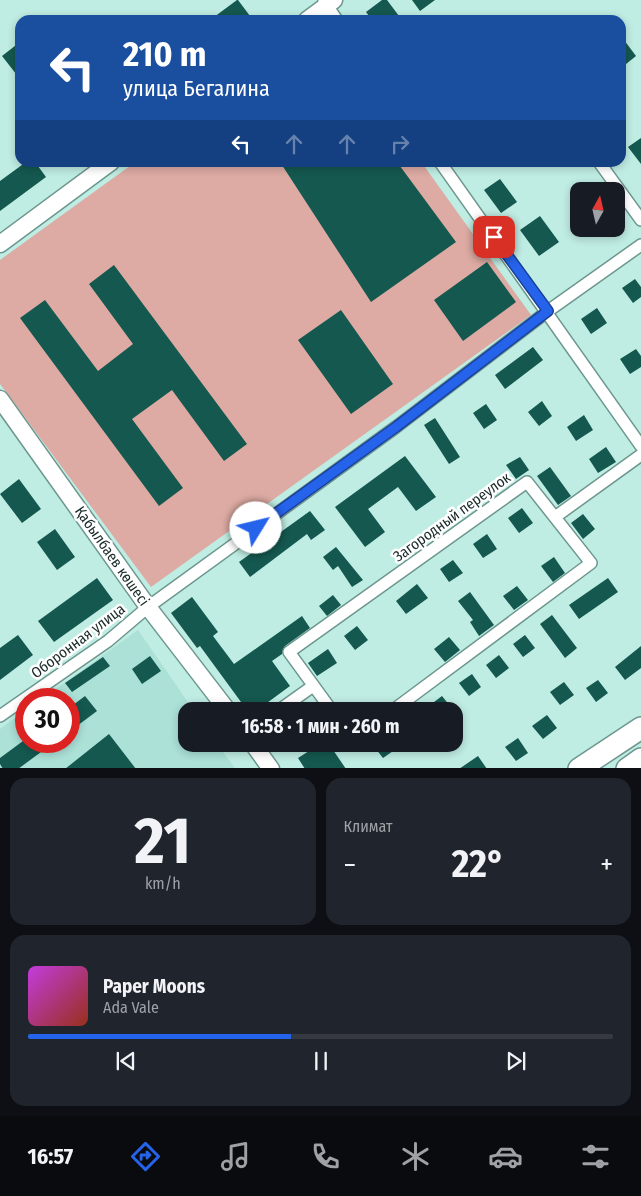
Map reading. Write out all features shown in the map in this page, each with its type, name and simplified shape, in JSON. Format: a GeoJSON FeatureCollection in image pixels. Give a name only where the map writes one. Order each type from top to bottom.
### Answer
{"type":"FeatureCollection","features":[{"type":"Feature","properties":{"kind":"highway"},"geometry":{"type":"LineString","coordinates":[[580,768],[641,728]]}},
{"type":"Feature","properties":{"kind":"highway"},"geometry":{"type":"LineString","coordinates":[[627,768],[641,759]]}},
{"type":"Feature","properties":{"kind":"main road"},"geometry":{"type":"LineString","coordinates":[[313,15],[328,2]]}},
{"type":"Feature","properties":{"kind":"main road"},"geometry":{"type":"LineString","coordinates":[[0,244],[105,167]]}},
{"type":"Feature","properties":{"kind":"main road","name":"Қабылбаев көшесі"},"geometry":{"type":"LineString","coordinates":[[0,398],[148,607],[221,702]]}},
{"type":"Feature","properties":{"kind":"main road"},"geometry":{"type":"LineString","coordinates":[[259,752],[271,768]]}},
{"type":"Feature","properties":{"kind":"street"},"geometry":{"type":"LineString","coordinates":[[328,2],[334,15]]}},
{"type":"Feature","properties":{"kind":"street"},"geometry":{"type":"LineString","coordinates":[[444,167],[640,442]]}},
{"type":"Feature","properties":{"kind":"street"},"geometry":{"type":"LineString","coordinates":[[602,167],[641,220]]}},
{"type":"Feature","properties":{"kind":"street","name":"Оборонная улица"},"geometry":{"type":"LineString","coordinates":[[0,716],[108,641],[148,607],[396,427],[548,311],[641,245]]}},
{"type":"Feature","properties":{"kind":"street"},"geometry":{"type":"LineString","coordinates":[[555,517],[641,455]]}},
{"type":"Feature","properties":{"kind":"street","name":"Загородный переулок"},"geometry":{"type":"LineString","coordinates":[[325,702],[289,652],[527,482],[591,563],[404,702]]}},
{"type":"Feature","properties":{"kind":"street"},"geometry":{"type":"LineString","coordinates":[[291,702],[313,686]]}},
{"type":"Feature","properties":{"kind":"shaded area"},"geometry":{"type":"Polygon","coordinates":[[[128,167],[425,167],[531,315],[151,587],[0,384],[0,260],[128,167]]]}},
{"type":"Feature","properties":{"kind":"shaded area"},"geometry":{"type":"Polygon","coordinates":[[[138,630],[188,702],[178,702],[178,752],[223,752],[235,768],[0,768],[0,729],[15,718],[15,753],[80,753],[80,688],[57,688],[138,630]]]}},
{"type":"Feature","properties":{"kind":"building"},"geometry":{"type":"Polygon","coordinates":[[[237,0],[249,15],[217,15],[237,0]]]}},
{"type":"Feature","properties":{"kind":"building"},"geometry":{"type":"Polygon","coordinates":[[[382,0],[387,0],[398,15],[368,15],[366,12],[382,0]]]}},
{"type":"Feature","properties":{"kind":"building"},"geometry":{"type":"Polygon","coordinates":[[[412,0],[435,0],[420,11],[412,0]]]}},
{"type":"Feature","properties":{"kind":"building"},"geometry":{"type":"Polygon","coordinates":[[[626,43],[636,56],[626,64],[626,43]]]}},
{"type":"Feature","properties":{"kind":"building"},"geometry":{"type":"Polygon","coordinates":[[[15,46],[15,73],[2,56],[15,46]]]}},
{"type":"Feature","properties":{"kind":"building"},"geometry":{"type":"Polygon","coordinates":[[[641,138],[641,164],[628,147],[641,138]]]}},
{"type":"Feature","properties":{"kind":"building"},"geometry":{"type":"Polygon","coordinates":[[[19,167],[39,167],[46,177],[0,211],[0,181],[19,167]]]}},
{"type":"Feature","properties":{"kind":"building"},"geometry":{"type":"Polygon","coordinates":[[[283,167],[401,167],[456,242],[371,302],[283,167]]]}},
{"type":"Feature","properties":{"kind":"building"},"geometry":{"type":"Polygon","coordinates":[[[500,179],[517,202],[501,213],[484,190],[500,179]]]}},
{"type":"Feature","properties":{"kind":"building"},"geometry":{"type":"Polygon","coordinates":[[[540,216],[559,242],[539,256],[520,230],[540,216]]]}},
{"type":"Feature","properties":{"kind":"building"},"geometry":{"type":"Polygon","coordinates":[[[487,262],[516,302],[463,341],[434,300],[487,262]]]}},
{"type":"Feature","properties":{"kind":"building"},"geometry":{"type":"Polygon","coordinates":[[[114,265],[247,444],[224,461],[172,390],[132,419],[183,488],[159,506],[20,318],[45,300],[98,371],[133,344],[89,284],[114,265]]]}},
{"type":"Feature","properties":{"kind":"building"},"geometry":{"type":"Polygon","coordinates":[[[635,279],[641,287],[641,297],[633,303],[622,288],[635,279]]]}},
{"type":"Feature","properties":{"kind":"building"},"geometry":{"type":"Polygon","coordinates":[[[597,308],[607,323],[591,334],[581,319],[597,308]]]}},
{"type":"Feature","properties":{"kind":"building"},"geometry":{"type":"Polygon","coordinates":[[[341,310],[393,384],[351,414],[298,340],[341,310]]]}},
{"type":"Feature","properties":{"kind":"building"},"geometry":{"type":"Polygon","coordinates":[[[533,347],[543,360],[505,389],[495,375],[533,347]]]}},
{"type":"Feature","properties":{"kind":"building"},"geometry":{"type":"Polygon","coordinates":[[[636,349],[641,356],[641,367],[630,374],[620,359],[636,349]]]}},
{"type":"Feature","properties":{"kind":"building"},"geometry":{"type":"Polygon","coordinates":[[[542,401],[552,416],[539,426],[528,412],[542,401]]]}},
{"type":"Feature","properties":{"kind":"building"},"geometry":{"type":"Polygon","coordinates":[[[486,404],[497,420],[484,429],[473,413],[486,404]]]}},
{"type":"Feature","properties":{"kind":"building"},"geometry":{"type":"Polygon","coordinates":[[[584,415],[593,430],[576,441],[567,427],[584,415]]]}},
{"type":"Feature","properties":{"kind":"building"},"geometry":{"type":"Polygon","coordinates":[[[435,418],[460,457],[449,464],[424,425],[435,418]]]}},
{"type":"Feature","properties":{"kind":"building"},"geometry":{"type":"Polygon","coordinates":[[[606,447],[616,462],[598,473],[589,459],[606,447]]]}},
{"type":"Feature","properties":{"kind":"building"},"geometry":{"type":"Polygon","coordinates":[[[405,456],[436,497],[416,511],[398,487],[368,509],[385,532],[365,547],[335,507],[405,456]]]}},
{"type":"Feature","properties":{"kind":"building"},"geometry":{"type":"Polygon","coordinates":[[[520,457],[529,470],[516,479],[506,465],[520,457]]]}},
{"type":"Feature","properties":{"kind":"building"},"geometry":{"type":"Polygon","coordinates":[[[550,467],[571,496],[558,505],[537,476],[550,467]]]}},
{"type":"Feature","properties":{"kind":"building"},"geometry":{"type":"Polygon","coordinates":[[[19,479],[41,509],[22,523],[0,494],[19,479]]]}},
{"type":"Feature","properties":{"kind":"building"},"geometry":{"type":"Polygon","coordinates":[[[522,508],[533,523],[519,533],[508,518],[522,508]]]}},
{"type":"Feature","properties":{"kind":"building"},"geometry":{"type":"Polygon","coordinates":[[[310,511],[325,530],[311,540],[307,534],[250,577],[239,562],[310,511]]]}},
{"type":"Feature","properties":{"kind":"building"},"geometry":{"type":"Polygon","coordinates":[[[583,514],[595,529],[583,539],[571,523],[583,514]]]}},
{"type":"Feature","properties":{"kind":"building"},"geometry":{"type":"Polygon","coordinates":[[[55,529],[75,557],[57,570],[37,542],[55,529]]]}},
{"type":"Feature","properties":{"kind":"building"},"geometry":{"type":"Polygon","coordinates":[[[487,534],[497,549],[483,558],[473,544],[487,534]]]}},
{"type":"Feature","properties":{"kind":"building"},"geometry":{"type":"Polygon","coordinates":[[[336,547],[363,580],[352,587],[338,566],[333,570],[323,557],[336,547]]]}},
{"type":"Feature","properties":{"kind":"building"},"geometry":{"type":"Polygon","coordinates":[[[554,557],[565,573],[553,582],[541,566],[554,557]]]}},
{"type":"Feature","properties":{"kind":"building"},"geometry":{"type":"Polygon","coordinates":[[[453,560],[463,573],[449,582],[440,569],[453,560]]]}},
{"type":"Feature","properties":{"kind":"building"},"geometry":{"type":"Polygon","coordinates":[[[97,578],[113,600],[54,642],[38,621],[97,578]]]}},
{"type":"Feature","properties":{"kind":"building"},"geometry":{"type":"Polygon","coordinates":[[[608,578],[618,592],[579,619],[569,605],[608,578]]]}},
{"type":"Feature","properties":{"kind":"building"},"geometry":{"type":"Polygon","coordinates":[[[417,584],[428,598],[406,614],[396,601],[417,584]]]}},
{"type":"Feature","properties":{"kind":"building"},"geometry":{"type":"Polygon","coordinates":[[[517,586],[528,600],[514,610],[503,596],[517,586]]]}},
{"type":"Feature","properties":{"kind":"building"},"geometry":{"type":"Polygon","coordinates":[[[470,592],[494,625],[479,636],[470,622],[473,620],[458,601],[470,592]]]}},
{"type":"Feature","properties":{"kind":"building"},"geometry":{"type":"Polygon","coordinates":[[[333,595],[341,605],[327,616],[319,606],[333,595]]]}},
{"type":"Feature","properties":{"kind":"building"},"geometry":{"type":"Polygon","coordinates":[[[192,597],[218,632],[213,636],[234,664],[302,616],[310,628],[285,646],[282,654],[272,661],[290,686],[268,702],[241,702],[200,646],[197,648],[171,613],[192,597]]]}},
{"type":"Feature","properties":{"kind":"building"},"geometry":{"type":"Polygon","coordinates":[[[552,615],[577,648],[565,658],[540,624],[552,615]]]}},
{"type":"Feature","properties":{"kind":"building"},"geometry":{"type":"Polygon","coordinates":[[[357,626],[368,640],[355,650],[344,636],[357,626]]]}},
{"type":"Feature","properties":{"kind":"building"},"geometry":{"type":"Polygon","coordinates":[[[18,635],[33,655],[0,680],[0,648],[18,635]]]}},
{"type":"Feature","properties":{"kind":"building"},"geometry":{"type":"Polygon","coordinates":[[[525,635],[535,648],[523,657],[513,644],[525,635]]]}},
{"type":"Feature","properties":{"kind":"building"},"geometry":{"type":"Polygon","coordinates":[[[449,637],[460,650],[445,662],[434,649],[449,637]]]}},
{"type":"Feature","properties":{"kind":"building"},"geometry":{"type":"Polygon","coordinates":[[[641,646],[641,668],[625,680],[615,667],[641,646]]]}},
{"type":"Feature","properties":{"kind":"building"},"geometry":{"type":"Polygon","coordinates":[[[328,649],[337,663],[317,676],[308,663],[328,649]]]}},
{"type":"Feature","properties":{"kind":"building"},"geometry":{"type":"Polygon","coordinates":[[[499,655],[509,668],[496,678],[486,665],[499,655]]]}},
{"type":"Feature","properties":{"kind":"building"},"geometry":{"type":"Polygon","coordinates":[[[150,656],[161,671],[142,684],[132,669],[150,656]]]}},
{"type":"Feature","properties":{"kind":"building"},"geometry":{"type":"Polygon","coordinates":[[[103,657],[110,666],[78,688],[69,688],[65,683],[103,657]]]}},
{"type":"Feature","properties":{"kind":"building"},"geometry":{"type":"Polygon","coordinates":[[[472,674],[481,687],[469,696],[459,683],[472,674]]]}},
{"type":"Feature","properties":{"kind":"building"},"geometry":{"type":"Polygon","coordinates":[[[598,680],[608,693],[596,702],[586,688],[598,680]]]}},
{"type":"Feature","properties":{"kind":"building"},"geometry":{"type":"Polygon","coordinates":[[[564,682],[574,695],[560,705],[550,692],[564,682]]]}},
{"type":"Feature","properties":{"kind":"building"},"geometry":{"type":"Polygon","coordinates":[[[85,696],[97,711],[80,724],[80,700],[85,696]]]}},
{"type":"Feature","properties":{"kind":"building"},"geometry":{"type":"Polygon","coordinates":[[[442,696],[447,702],[434,702],[442,696]]]}},
{"type":"Feature","properties":{"kind":"building"},"geometry":{"type":"Polygon","coordinates":[[[547,715],[557,728],[543,739],[532,726],[547,715]]]}},
{"type":"Feature","properties":{"kind":"building"},"geometry":{"type":"Polygon","coordinates":[[[109,734],[135,768],[66,768],[109,734]]]}},
{"type":"Feature","properties":{"kind":"building"},"geometry":{"type":"Polygon","coordinates":[[[518,738],[528,753],[516,761],[505,747],[518,738]]]}},
{"type":"Feature","properties":{"kind":"building"},"geometry":{"type":"Polygon","coordinates":[[[15,747],[15,753],[40,753],[19,768],[2,768],[0,758],[15,747]]]}},
{"type":"Feature","properties":{"kind":"building"},"geometry":{"type":"Polygon","coordinates":[[[307,752],[334,752],[345,768],[304,768],[298,758],[307,752]]]}},
{"type":"Feature","properties":{"kind":"building"},"geometry":{"type":"Polygon","coordinates":[[[378,752],[392,752],[383,758],[378,752]]]}},
{"type":"Feature","properties":{"kind":"building"},"geometry":{"type":"Polygon","coordinates":[[[478,756],[486,768],[460,768],[478,756]]]}},
{"type":"Feature","properties":{"kind":"route"},"geometry":{"type":"LineString","coordinates":[[256,528],[396,427],[548,311],[494,237]]}}]}
